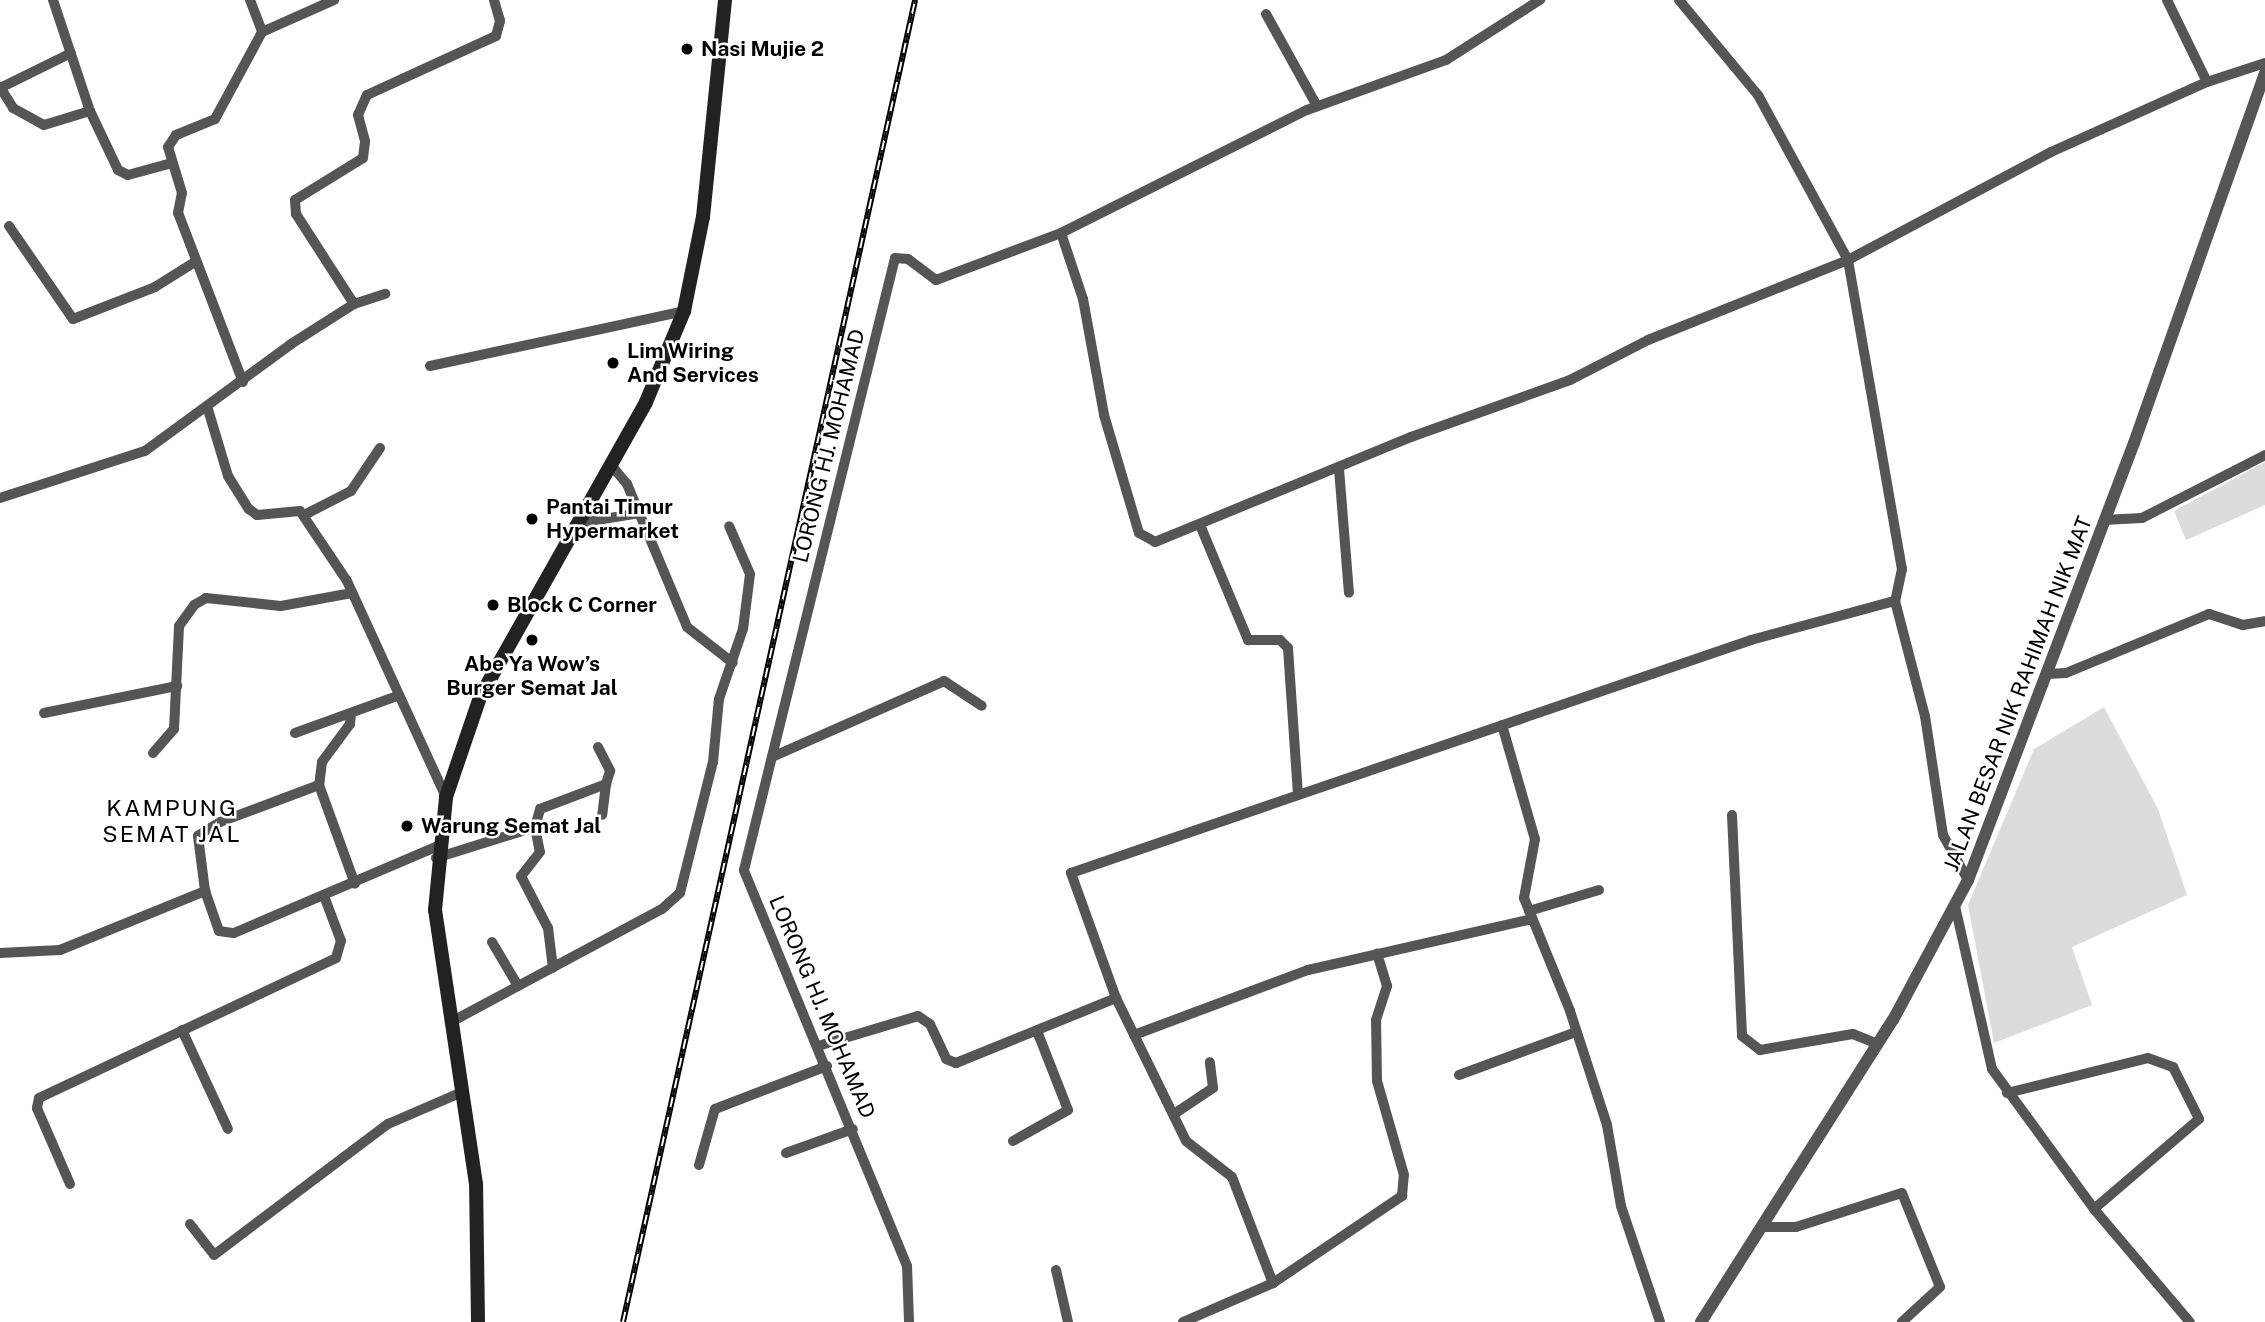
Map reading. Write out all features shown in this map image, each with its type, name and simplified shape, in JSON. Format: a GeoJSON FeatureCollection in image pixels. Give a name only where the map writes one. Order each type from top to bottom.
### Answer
{"type":"FeatureCollection","features":[{"type":"Feature","properties":{"kind":"main road"},"geometry":{"type":"LineString","coordinates":[[478,1322],[479,1222],[435,910],[437,852],[446,797],[480,697],[611,465],[656,380],[684,312],[703,217],[725,0]]}},
{"type":"Feature","properties":{"kind":"street"},"geometry":{"type":"LineString","coordinates":[[53,0],[90,111],[121,173],[172,163]]}},
{"type":"Feature","properties":{"kind":"street"},"geometry":{"type":"LineString","coordinates":[[250,0],[262,32]]}},
{"type":"Feature","properties":{"kind":"street"},"geometry":{"type":"LineString","coordinates":[[243,382],[177,211],[182,193],[172,163],[169,142],[215,119],[262,32],[334,0]]}},
{"type":"Feature","properties":{"kind":"street"},"geometry":{"type":"LineString","coordinates":[[354,304],[296,214],[295,200],[363,158],[358,116],[366,95],[496,36],[500,21],[494,0]]}},
{"type":"Feature","properties":{"kind":"street","name":"LORONG HJ. MOHAMAD"},"geometry":{"type":"LineString","coordinates":[[909,1322],[908,1269],[853,1129],[744,870],[895,258],[908,258],[936,280],[1060,233],[1317,106],[1449,59],[1540,0]]}},
{"type":"Feature","properties":{"kind":"street"},"geometry":{"type":"LineString","coordinates":[[1679,0],[1758,94],[1848,260],[1902,569],[1895,601],[1925,716],[1943,835],[1968,880]]}},
{"type":"Feature","properties":{"kind":"street"},"geometry":{"type":"LineString","coordinates":[[2167,0],[2207,82]]}},
{"type":"Feature","properties":{"kind":"street"},"geometry":{"type":"LineString","coordinates":[[1266,14],[1317,106]]}},
{"type":"Feature","properties":{"kind":"street"},"geometry":{"type":"LineString","coordinates":[[71,53],[0,88],[13,108],[44,125],[90,111]]}},
{"type":"Feature","properties":{"kind":"street"},"geometry":{"type":"LineString","coordinates":[[1060,233],[1083,299],[1104,415],[1139,533],[1155,542],[1570,380],[1648,340],[1848,260],[2051,152],[2207,82],[2265,63]]}},
{"type":"Feature","properties":{"kind":"street","name":"JALAN BESAR NIK RAHIMAH NIK MAT"},"geometry":{"type":"LineString","coordinates":[[1700,1322],[1765,1227],[1878,1044],[1968,880],[2104,520],[2265,74]]}},
{"type":"Feature","properties":{"kind":"street"},"geometry":{"type":"LineString","coordinates":[[9,226],[73,318],[155,286],[195,262]]}},
{"type":"Feature","properties":{"kind":"street"},"geometry":{"type":"LineString","coordinates":[[0,498],[145,451],[354,304],[385,294]]}},
{"type":"Feature","properties":{"kind":"street"},"geometry":{"type":"LineString","coordinates":[[430,366],[684,312]]}},
{"type":"Feature","properties":{"kind":"street"},"geometry":{"type":"LineString","coordinates":[[207,406],[228,476],[249,509],[257,515],[295,509],[303,515],[352,593],[397,696],[446,797]]}},
{"type":"Feature","properties":{"kind":"street"},"geometry":{"type":"LineString","coordinates":[[303,515],[354,489],[380,448]]}},
{"type":"Feature","properties":{"kind":"street"},"geometry":{"type":"LineString","coordinates":[[2104,520],[2142,519],[2256,464],[2265,455]]}},
{"type":"Feature","properties":{"kind":"street"},"geometry":{"type":"LineString","coordinates":[[611,465],[626,484],[635,514],[687,627],[733,663]]}},
{"type":"Feature","properties":{"kind":"street"},"geometry":{"type":"LineString","coordinates":[[1339,468],[1349,593]]}},
{"type":"Feature","properties":{"kind":"street"},"geometry":{"type":"LineString","coordinates":[[578,523],[635,514]]}},
{"type":"Feature","properties":{"kind":"street"},"geometry":{"type":"LineString","coordinates":[[1200,525],[1248,640],[1256,644],[1280,640],[1289,648],[1298,794]]}},
{"type":"Feature","properties":{"kind":"street"},"geometry":{"type":"LineString","coordinates":[[451,1022],[670,904],[680,893],[713,762],[719,699],[733,663],[750,574],[729,526]]}},
{"type":"Feature","properties":{"kind":"street"},"geometry":{"type":"LineString","coordinates":[[153,753],[171,738],[177,686],[179,626],[186,612],[206,598],[281,606],[352,593]]}},
{"type":"Feature","properties":{"kind":"street"},"geometry":{"type":"LineString","coordinates":[[1273,1283],[1231,1177],[1186,1142],[1116,998],[1071,873],[1751,640],[1895,601]]}},
{"type":"Feature","properties":{"kind":"street"},"geometry":{"type":"LineString","coordinates":[[2047,674],[2066,673],[2209,614],[2243,625],[2265,621]]}},
{"type":"Feature","properties":{"kind":"street"},"geometry":{"type":"LineString","coordinates":[[772,757],[944,681],[982,706]]}},
{"type":"Feature","properties":{"kind":"street"},"geometry":{"type":"LineString","coordinates":[[44,713],[177,686]]}},
{"type":"Feature","properties":{"kind":"street"},"geometry":{"type":"LineString","coordinates":[[295,733],[397,696]]}},
{"type":"Feature","properties":{"kind":"street"},"geometry":{"type":"LineString","coordinates":[[351,713],[350,724],[321,762],[319,785],[355,884]]}},
{"type":"Feature","properties":{"kind":"street"},"geometry":{"type":"LineString","coordinates":[[1502,725],[1535,839],[1522,885],[1576,1032],[1606,1125],[1621,1206],[1660,1322]]}},
{"type":"Feature","properties":{"kind":"street"},"geometry":{"type":"LineString","coordinates":[[598,747],[610,771],[602,815]]}},
{"type":"Feature","properties":{"kind":"street"},"geometry":{"type":"LineString","coordinates":[[553,968],[548,928],[521,876],[540,852],[534,827],[540,809],[606,784]]}},
{"type":"Feature","properties":{"kind":"street"},"geometry":{"type":"LineString","coordinates":[[319,785],[201,833],[197,844],[205,891],[216,926],[229,934],[437,852],[534,827]]}},
{"type":"Feature","properties":{"kind":"street"},"geometry":{"type":"LineString","coordinates":[[1732,815],[1742,1036],[1760,1050],[1853,1034],[1878,1044]]}},
{"type":"Feature","properties":{"kind":"street"},"geometry":{"type":"LineString","coordinates":[[1134,1035],[1308,970],[1531,915],[1599,890]]}},
{"type":"Feature","properties":{"kind":"street"},"geometry":{"type":"LineString","coordinates":[[0,953],[60,950],[205,891]]}},
{"type":"Feature","properties":{"kind":"street"},"geometry":{"type":"LineString","coordinates":[[70,1184],[36,1102],[336,958],[341,941],[324,896]]}},
{"type":"Feature","properties":{"kind":"street"},"geometry":{"type":"LineString","coordinates":[[1955,906],[1984,1052],[2007,1093],[2094,1209],[2190,1322]]}},
{"type":"Feature","properties":{"kind":"street"},"geometry":{"type":"LineString","coordinates":[[492,942],[518,986]]}},
{"type":"Feature","properties":{"kind":"street"},"geometry":{"type":"LineString","coordinates":[[1183,1322],[1273,1283],[1393,1207],[1405,1190],[1377,1081],[1376,1020],[1387,986],[1377,954]]}},
{"type":"Feature","properties":{"kind":"street"},"geometry":{"type":"LineString","coordinates":[[818,1046],[918,1016],[930,1024],[946,1059],[956,1063],[1116,998]]}},
{"type":"Feature","properties":{"kind":"street"},"geometry":{"type":"LineString","coordinates":[[182,1030],[228,1129]]}},
{"type":"Feature","properties":{"kind":"street"},"geometry":{"type":"LineString","coordinates":[[1013,1141],[1068,1110],[1037,1031]]}},
{"type":"Feature","properties":{"kind":"street"},"geometry":{"type":"LineString","coordinates":[[1459,1075],[1576,1032]]}},
{"type":"Feature","properties":{"kind":"street"},"geometry":{"type":"LineString","coordinates":[[2007,1093],[2148,1058],[2173,1067],[2199,1119],[2094,1209]]}},
{"type":"Feature","properties":{"kind":"street"},"geometry":{"type":"LineString","coordinates":[[1174,1114],[1213,1088],[1210,1062]]}},
{"type":"Feature","properties":{"kind":"street"},"geometry":{"type":"LineString","coordinates":[[699,1165],[715,1109],[827,1066]]}},
{"type":"Feature","properties":{"kind":"street"},"geometry":{"type":"LineString","coordinates":[[190,1224],[214,1255],[246,1236],[388,1125],[460,1093]]}},
{"type":"Feature","properties":{"kind":"street"},"geometry":{"type":"LineString","coordinates":[[786,1153],[853,1129]]}},
{"type":"Feature","properties":{"kind":"street"},"geometry":{"type":"LineString","coordinates":[[1765,1227],[1796,1227],[1902,1193],[1940,1287],[1902,1322]]}},
{"type":"Feature","properties":{"kind":"street"},"geometry":{"type":"LineString","coordinates":[[1056,1269],[1068,1322]]}},
{"type":"Feature","properties":{"kind":"shaded area"},"geometry":{"type":"Polygon","coordinates":[[[2265,462],[2265,505],[2186,540],[2174,511],[2265,462]]]}},
{"type":"Feature","properties":{"kind":"shaded area"},"geometry":{"type":"Polygon","coordinates":[[[2104,707],[2158,809],[2187,895],[2072,947],[2092,1005],[1994,1043],[1968,905],[2034,749],[2104,707]]]}},
{"type":"Feature","properties":{"kind":"railway"},"geometry":{"type":"LineString","coordinates":[[623,1322],[915,0]]}},
{"type":"Feature","properties":{"kind":"place","name":"Nasi Mujie 2"},"geometry":{"type":"Point","coordinates":[687,49]}},
{"type":"Feature","properties":{"kind":"place","name":"Lim Wiring And Services"},"geometry":{"type":"Point","coordinates":[613,363]}},
{"type":"Feature","properties":{"kind":"place","name":"Pantai Timur Hypermarket"},"geometry":{"type":"Point","coordinates":[532,519]}},
{"type":"Feature","properties":{"kind":"place","name":"Block C Corner"},"geometry":{"type":"Point","coordinates":[493,605]}},
{"type":"Feature","properties":{"kind":"place","name":"Abe Ya Wow’s Burger Semat Jal"},"geometry":{"type":"Point","coordinates":[532,640]}},
{"type":"Feature","properties":{"kind":"place","name":"Warung Semat Jal"},"geometry":{"type":"Point","coordinates":[407,826]}},
{"type":"Feature","properties":{"kind":"district","name":"KAMPUNG SEMAT JAL"},"geometry":{"type":"Point","coordinates":[172,821]}}]}
